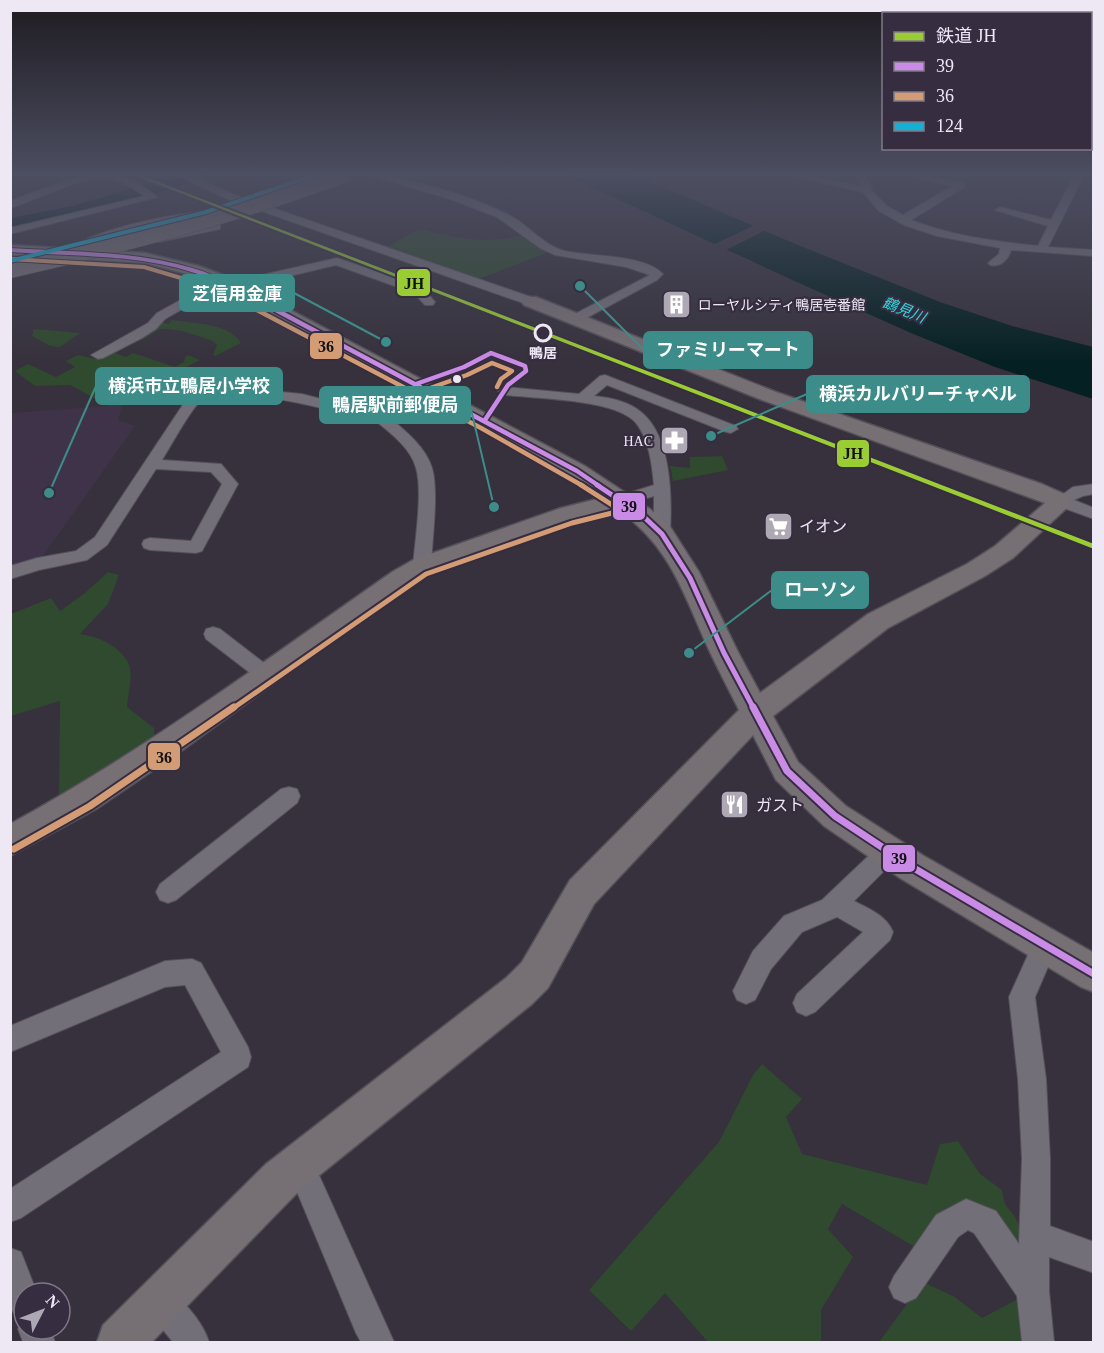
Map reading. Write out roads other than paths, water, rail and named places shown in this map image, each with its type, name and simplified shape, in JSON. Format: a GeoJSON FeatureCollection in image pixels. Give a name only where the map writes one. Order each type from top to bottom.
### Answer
{"type":"FeatureCollection","features":[{"type":"Feature","properties":{"kind":"street"},"geometry":{"type":"LineString","coordinates":[[10,277],[53,264],[74,248],[105,236]]}},
{"type":"Feature","properties":{"kind":"street"},"geometry":{"type":"LineString","coordinates":[[10,265],[131,236]]}},
{"type":"Feature","properties":{"kind":"street"},"geometry":{"type":"LineString","coordinates":[[10,270],[155,236]]}},
{"type":"Feature","properties":{"kind":"street"},"geometry":{"type":"LineString","coordinates":[[108,256],[130,246],[175,236]]}},
{"type":"Feature","properties":{"kind":"street"},"geometry":{"type":"LineString","coordinates":[[345,236],[530,301],[768,396],[1034,489],[1094,514]]}},
{"type":"Feature","properties":{"kind":"street"},"geometry":{"type":"LineString","coordinates":[[534,236],[557,252],[646,268],[657,274],[575,319]]}},
{"type":"Feature","properties":{"kind":"street"},"geometry":{"type":"LineString","coordinates":[[951,236],[1006,246],[1094,253]]}},
{"type":"Feature","properties":{"kind":"street"},"geometry":{"type":"LineString","coordinates":[[1041,250],[1048,236]]}},
{"type":"Feature","properties":{"kind":"street"},"geometry":{"type":"LineString","coordinates":[[994,263],[1004,255],[1006,246]]}},
{"type":"Feature","properties":{"kind":"street"},"geometry":{"type":"LineString","coordinates":[[10,250],[166,262],[226,283],[578,471],[622,501],[662,534],[690,578],[724,653],[787,771],[835,816],[1094,974]]}},
{"type":"Feature","properties":{"kind":"street"},"geometry":{"type":"LineString","coordinates":[[98,355],[152,326],[161,316],[226,283],[338,261],[418,290],[429,302]]}},
{"type":"Feature","properties":{"kind":"street"},"geometry":{"type":"LineString","coordinates":[[582,399],[605,379],[731,429]]}},
{"type":"Feature","properties":{"kind":"street"},"geometry":{"type":"LineString","coordinates":[[382,419],[416,384]]}},
{"type":"Feature","properties":{"kind":"street"},"geometry":{"type":"LineString","coordinates":[[10,573],[37,564],[81,556],[101,541],[193,400],[221,390],[302,398],[382,419],[415,452],[425,470],[422,566]]}},
{"type":"Feature","properties":{"kind":"street"},"geometry":{"type":"LineString","coordinates":[[505,391],[610,402],[626,408],[642,421],[652,442],[663,487],[662,534]]}},
{"type":"Feature","properties":{"kind":"street"},"geometry":{"type":"LineString","coordinates":[[150,544],[196,547],[230,484],[216,467],[151,464]]}},
{"type":"Feature","properties":{"kind":"street"},"geometry":{"type":"LineString","coordinates":[[10,841],[112,782],[401,578],[422,566],[569,514],[634,499],[663,487]]}},
{"type":"Feature","properties":{"kind":"street"},"geometry":{"type":"LineString","coordinates":[[120,1342],[299,1163],[519,992],[535,975],[582,892],[756,712],[878,621],[976,570],[1004,552],[1061,501],[1079,491],[1094,489]]}},
{"type":"Feature","properties":{"kind":"street"},"geometry":{"type":"LineString","coordinates":[[213,634],[265,674]]}},
{"type":"Feature","properties":{"kind":"street"},"geometry":{"type":"LineString","coordinates":[[168,892],[289,796]]}},
{"type":"Feature","properties":{"kind":"street"},"geometry":{"type":"LineString","coordinates":[[746,991],[762,960],[793,924],[830,909],[889,851]]}},
{"type":"Feature","properties":{"kind":"street"},"geometry":{"type":"LineString","coordinates":[[806,1003],[881,932],[870,922],[836,904]]}},
{"type":"Feature","properties":{"kind":"street"},"geometry":{"type":"LineString","coordinates":[[1038,1342],[1035,1329],[1034,1291],[1036,1159],[1032,1079],[1022,997],[1046,946]]}},
{"type":"Feature","properties":{"kind":"street"},"geometry":{"type":"LineString","coordinates":[[10,1039],[165,974],[192,972],[238,1057],[10,1207]]}},
{"type":"Feature","properties":{"kind":"street"},"geometry":{"type":"LineString","coordinates":[[299,1163],[367,1322],[378,1342]]}},
{"type":"Feature","properties":{"kind":"street"},"geometry":{"type":"LineString","coordinates":[[906,1287],[947,1226],[966,1214],[985,1222],[1034,1291]]}},
{"type":"Feature","properties":{"kind":"street"},"geometry":{"type":"LineString","coordinates":[[1035,1236],[1094,1258]]}},
{"type":"Feature","properties":{"kind":"street"},"geometry":{"type":"LineString","coordinates":[[10,1263],[17,1281]]}},
{"type":"Feature","properties":{"kind":"street"},"geometry":{"type":"LineString","coordinates":[[160,1302],[193,1342]]}},
{"type":"Feature","properties":{"kind":"water","name":"鶴見川"},"geometry":{"type":"Polygon","coordinates":[[[698,236],[777,236],[940,302],[1012,326],[1093,347],[1093,399],[995,367],[911,333],[698,236]]]}},
{"type":"Feature","properties":{"kind":"rail line","name":"JH"},"geometry":{"type":"LineString","coordinates":[[294,236],[1094,547]]}},
{"type":"Feature","properties":{"kind":"place","name":"ファミリーマート"},"geometry":{"type":"Point","coordinates":[580,286]}},
{"type":"Feature","properties":{"kind":"place","name":"ローヤルシティ鴨居壱番館"},"geometry":{"type":"Point","coordinates":[677,305]}},
{"type":"Feature","properties":{"kind":"place","name":"鴨居"},"geometry":{"type":"Point","coordinates":[543,333]}},
{"type":"Feature","properties":{"kind":"place","name":"芝信用金庫"},"geometry":{"type":"Point","coordinates":[386,342]}},
{"type":"Feature","properties":{"kind":"place","name":"横浜カルバリーチャペル"},"geometry":{"type":"Point","coordinates":[711,436]}},
{"type":"Feature","properties":{"kind":"place","name":"HAC"},"geometry":{"type":"Point","coordinates":[674,441]}},
{"type":"Feature","properties":{"kind":"place","name":"横浜市立鴨居小学校"},"geometry":{"type":"Point","coordinates":[49,493]}},
{"type":"Feature","properties":{"kind":"place","name":"鴨居駅前郵便局"},"geometry":{"type":"Point","coordinates":[494,507]}},
{"type":"Feature","properties":{"kind":"place","name":"イオン"},"geometry":{"type":"Point","coordinates":[778,526]}},
{"type":"Feature","properties":{"kind":"place","name":"ローソン"},"geometry":{"type":"Point","coordinates":[689,653]}},
{"type":"Feature","properties":{"kind":"place","name":"ガスト"},"geometry":{"type":"Point","coordinates":[735,805]}}]}
